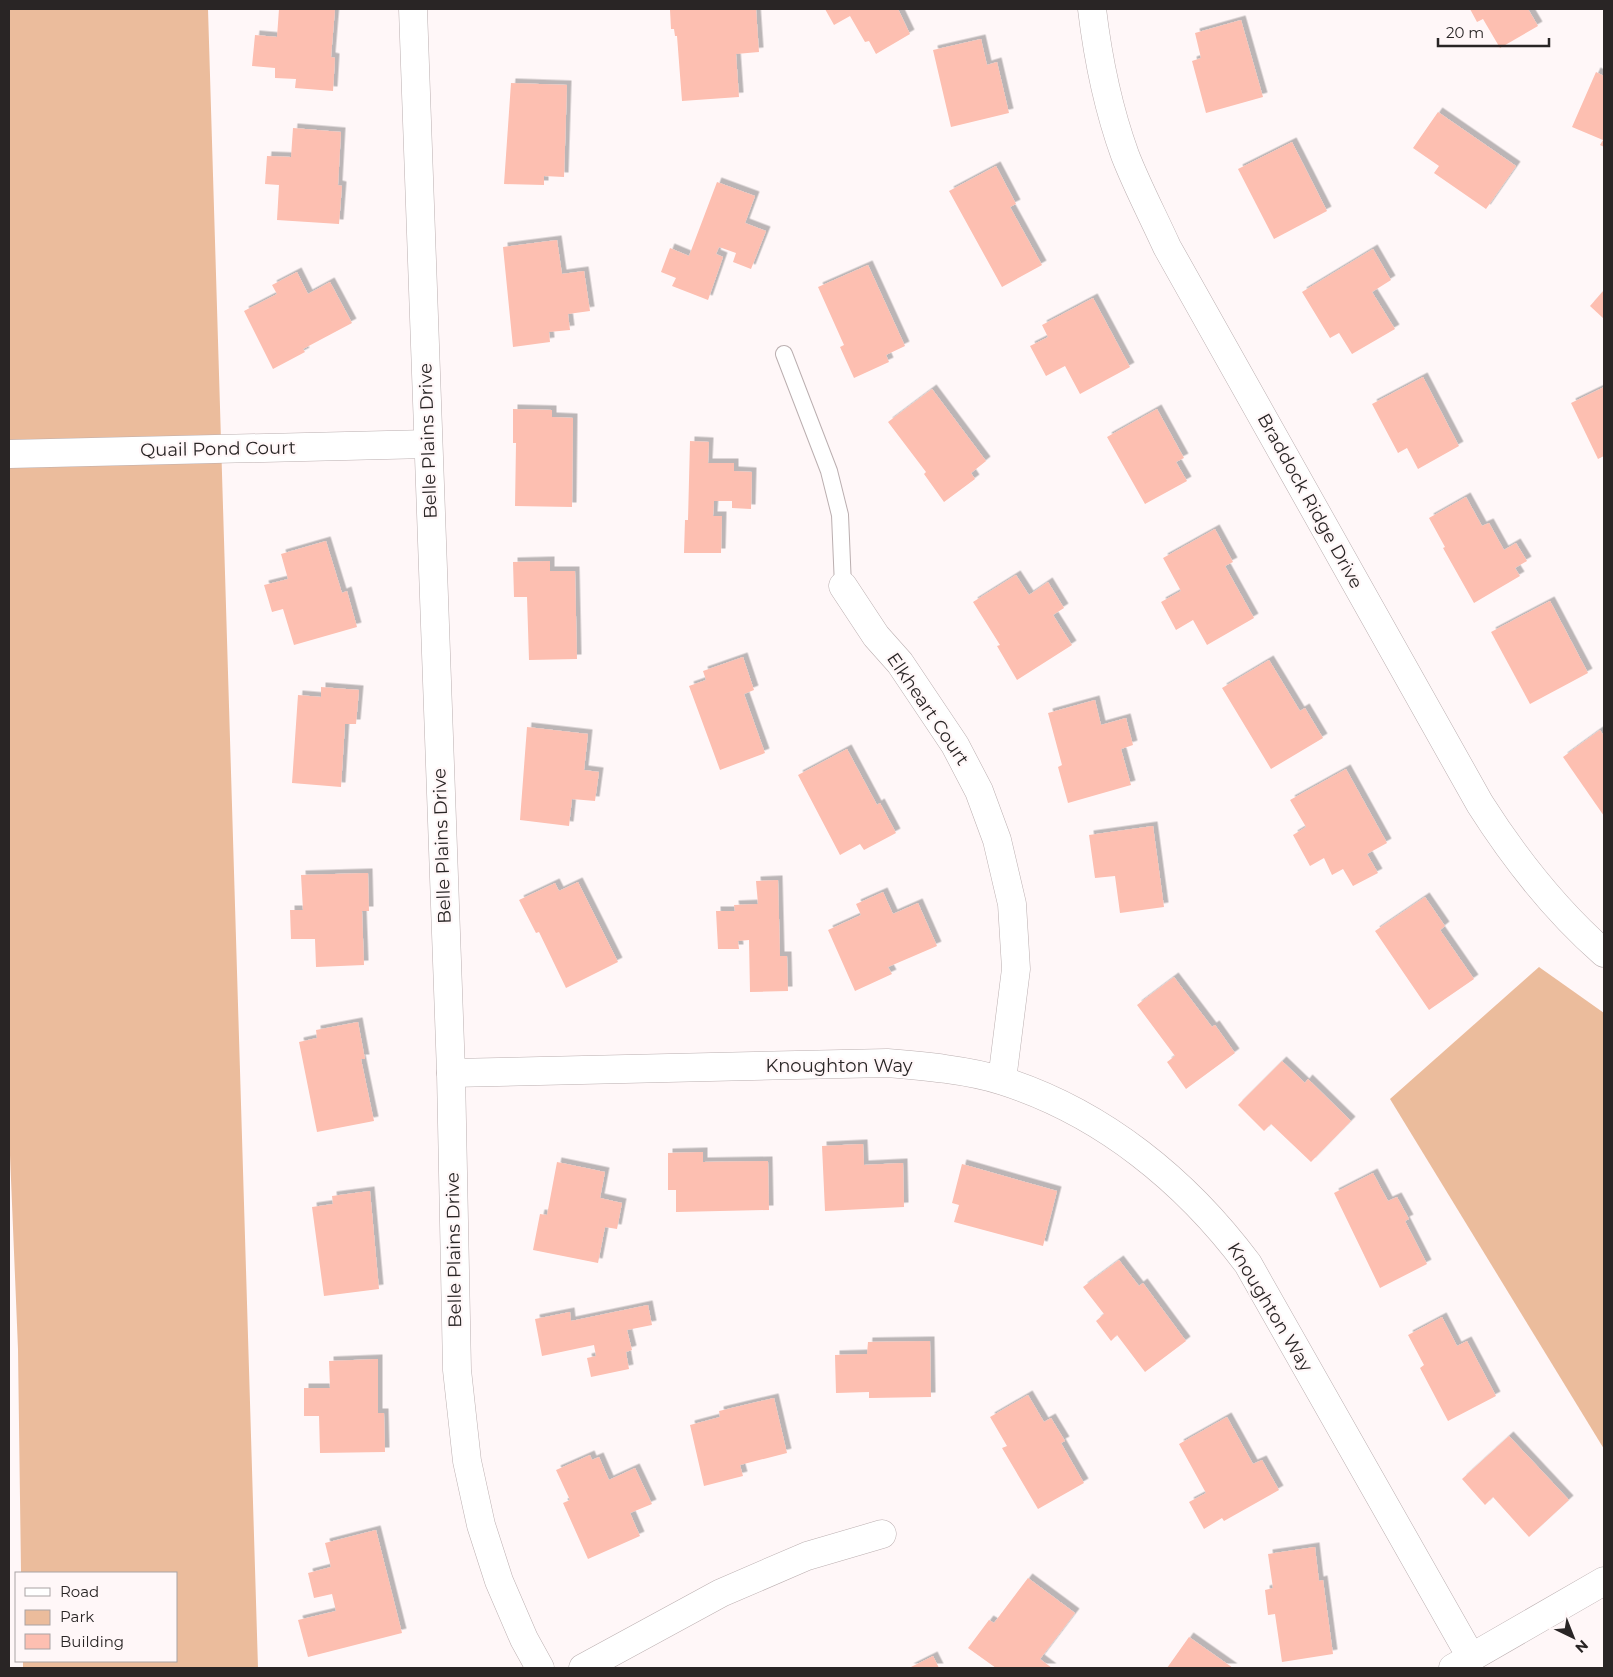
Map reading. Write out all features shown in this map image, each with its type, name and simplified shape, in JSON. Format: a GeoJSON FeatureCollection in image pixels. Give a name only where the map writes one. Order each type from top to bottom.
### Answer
{"type":"FeatureCollection","features":[{"type":"Feature","properties":{"kind":"street","name":"Belle Plains Drive"},"geometry":{"type":"LineString","coordinates":[[414,9],[451,1073],[457,1370],[467,1461],[481,1525],[499,1581],[524,1639],[540,1668]]}},
{"type":"Feature","properties":{"kind":"street","name":"Braddock Ridge Drive"},"geometry":{"type":"LineString","coordinates":[[1092,9],[1098,54],[1110,106],[1126,156],[1167,247],[1480,804],[1508,847],[1549,899],[1604,953]]}},
{"type":"Feature","properties":{"kind":"street","name":"Quail Pond Court"},"geometry":{"type":"LineString","coordinates":[[9,454],[428,444]]}},
{"type":"Feature","properties":{"kind":"street","name":"Elkheart Court"},"geometry":{"type":"LineString","coordinates":[[843,586],[876,636],[900,663],[955,745],[979,792],[997,840],[1012,904],[1016,969],[1002,1080]]}},
{"type":"Feature","properties":{"kind":"street","name":"Knoughton Way"},"geometry":{"type":"LineString","coordinates":[[451,1073],[887,1063],[925,1066],[1002,1080],[1044,1097],[1110,1131],[1172,1178],[1226,1234],[1248,1264],[1462,1663]]}},
{"type":"Feature","properties":{"kind":"street"},"geometry":{"type":"LineString","coordinates":[[583,1668],[721,1593],[807,1556],[882,1534]]}},
{"type":"Feature","properties":{"kind":"street"},"geometry":{"type":"LineString","coordinates":[[1462,1663],[1604,1581]]}},
{"type":"Feature","properties":{"kind":"lane","name":"Elkheart Court"},"geometry":{"type":"LineString","coordinates":[[784,354],[829,471],[834,489],[840,516],[843,586]]}},
{"type":"Feature","properties":{"kind":"green space"},"geometry":{"type":"Polygon","coordinates":[[[9,9],[208,9],[258,1668],[23,1668],[23,1662],[178,1662],[178,1572],[21,1572],[18,1349],[9,1131],[9,9]]]}},
{"type":"Feature","properties":{"kind":"green space"},"geometry":{"type":"Polygon","coordinates":[[[1539,967],[1604,1013],[1604,1449],[1390,1099],[1539,967]]]}},
{"type":"Feature","properties":{"kind":"building"},"geometry":{"type":"Polygon","coordinates":[[[279,9],[335,9],[331,57],[335,58],[333,91],[295,88],[296,79],[275,78],[275,68],[252,66],[255,35],[277,37],[279,9]]]}},
{"type":"Feature","properties":{"kind":"building"},"geometry":{"type":"Polygon","coordinates":[[[756,9],[759,52],[736,54],[739,97],[682,101],[677,36],[675,36],[674,29],[671,29],[670,10],[756,9]]]}},
{"type":"Feature","properties":{"kind":"building"},"geometry":{"type":"Polygon","coordinates":[[[825,9],[898,9],[910,34],[876,54],[869,41],[865,42],[850,16],[834,25],[825,9]]]}},
{"type":"Feature","properties":{"kind":"building"},"geometry":{"type":"Polygon","coordinates":[[[1470,9],[1528,9],[1538,26],[1500,48],[1483,19],[1477,22],[1470,9]]]}},
{"type":"Feature","properties":{"kind":"building"},"geometry":{"type":"Polygon","coordinates":[[[1241,20],[1263,97],[1206,113],[1192,61],[1201,58],[1195,33],[1241,20]]]}},
{"type":"Feature","properties":{"kind":"building"},"geometry":{"type":"Polygon","coordinates":[[[981,39],[987,65],[997,62],[1009,113],[951,127],[933,50],[981,39]]]}},
{"type":"Feature","properties":{"kind":"building"},"geometry":{"type":"Polygon","coordinates":[[[1596,72],[1604,76],[1604,147],[1600,145],[1603,140],[1572,127],[1596,72]]]}},
{"type":"Feature","properties":{"kind":"building"},"geometry":{"type":"Polygon","coordinates":[[[511,83],[567,85],[564,177],[544,176],[544,185],[504,184],[511,83]]]}},
{"type":"Feature","properties":{"kind":"building"},"geometry":{"type":"Polygon","coordinates":[[[1438,112],[1516,166],[1486,209],[1434,173],[1439,166],[1413,148],[1438,112]]]}},
{"type":"Feature","properties":{"kind":"building"},"geometry":{"type":"Polygon","coordinates":[[[293,128],[341,132],[338,185],[342,186],[339,224],[277,220],[279,185],[265,184],[267,156],[291,157],[293,128]]]}},
{"type":"Feature","properties":{"kind":"building"},"geometry":{"type":"Polygon","coordinates":[[[1292,142],[1327,211],[1274,239],[1238,169],[1292,142]]]}},
{"type":"Feature","properties":{"kind":"building"},"geometry":{"type":"Polygon","coordinates":[[[996,166],[1016,204],[1010,207],[1042,265],[1002,287],[949,191],[996,166]]]}},
{"type":"Feature","properties":{"kind":"building"},"geometry":{"type":"Polygon","coordinates":[[[717,182],[755,196],[745,223],[766,231],[751,269],[733,262],[736,253],[719,247],[716,254],[723,257],[708,300],[672,286],[676,278],[661,272],[670,248],[689,256],[717,182]]]}},
{"type":"Feature","properties":{"kind":"building"},"geometry":{"type":"Polygon","coordinates":[[[557,240],[562,274],[584,271],[590,311],[568,314],[570,330],[549,332],[550,342],[513,347],[503,247],[557,240]]]}},
{"type":"Feature","properties":{"kind":"building"},"geometry":{"type":"Polygon","coordinates":[[[1373,249],[1391,280],[1372,292],[1395,329],[1352,354],[1339,333],[1330,338],[1302,292],[1373,249]]]}},
{"type":"Feature","properties":{"kind":"building"},"geometry":{"type":"Polygon","coordinates":[[[868,265],[905,346],[886,355],[889,362],[854,378],[840,347],[844,345],[818,287],[868,265]]]}},
{"type":"Feature","properties":{"kind":"building"},"geometry":{"type":"Polygon","coordinates":[[[297,272],[308,294],[330,282],[352,323],[303,349],[305,352],[273,369],[244,311],[277,294],[272,285],[297,272]]]}},
{"type":"Feature","properties":{"kind":"building"},"geometry":{"type":"Polygon","coordinates":[[[1604,290],[1604,319],[1590,306],[1604,290]]]}},
{"type":"Feature","properties":{"kind":"building"},"geometry":{"type":"Polygon","coordinates":[[[1093,298],[1130,367],[1080,394],[1065,366],[1046,376],[1030,346],[1048,337],[1042,325],[1093,298]]]}},
{"type":"Feature","properties":{"kind":"building"},"geometry":{"type":"Polygon","coordinates":[[[1423,377],[1459,446],[1418,469],[1407,448],[1398,453],[1372,404],[1423,377]]]}},
{"type":"Feature","properties":{"kind":"building"},"geometry":{"type":"Polygon","coordinates":[[[1604,387],[1604,456],[1598,459],[1571,403],[1604,387]]]}},
{"type":"Feature","properties":{"kind":"building"},"geometry":{"type":"Polygon","coordinates":[[[932,389],[986,461],[971,473],[975,479],[944,502],[924,474],[926,472],[888,422],[932,389]]]}},
{"type":"Feature","properties":{"kind":"building"},"geometry":{"type":"Polygon","coordinates":[[[513,409],[552,410],[552,417],[573,418],[572,507],[515,506],[516,443],[513,443],[513,409]]]}},
{"type":"Feature","properties":{"kind":"building"},"geometry":{"type":"Polygon","coordinates":[[[1157,409],[1184,458],[1176,462],[1187,481],[1145,504],[1107,437],[1157,409]]]}},
{"type":"Feature","properties":{"kind":"building"},"geometry":{"type":"Polygon","coordinates":[[[690,441],[709,442],[708,463],[734,463],[734,471],[752,472],[751,509],[732,508],[732,501],[714,501],[713,516],[722,516],[721,553],[684,553],[685,520],[688,520],[690,441]]]}},
{"type":"Feature","properties":{"kind":"building"},"geometry":{"type":"Polygon","coordinates":[[[1466,497],[1482,526],[1489,523],[1504,550],[1516,543],[1527,561],[1515,568],[1520,576],[1474,603],[1443,548],[1445,547],[1429,518],[1466,497]]]}},
{"type":"Feature","properties":{"kind":"building"},"geometry":{"type":"Polygon","coordinates":[[[1215,529],[1233,562],[1225,566],[1254,618],[1207,645],[1193,620],[1176,630],[1161,602],[1181,591],[1163,558],[1215,529]]]}},
{"type":"Feature","properties":{"kind":"building"},"geometry":{"type":"Polygon","coordinates":[[[326,541],[342,593],[347,591],[357,627],[294,645],[283,609],[272,612],[264,585],[288,579],[281,554],[326,541]]]}},
{"type":"Feature","properties":{"kind":"building"},"geometry":{"type":"Polygon","coordinates":[[[550,561],[550,571],[575,571],[577,659],[529,660],[527,597],[514,597],[513,562],[550,561]]]}},
{"type":"Feature","properties":{"kind":"building"},"geometry":{"type":"Polygon","coordinates":[[[1016,575],[1029,595],[1048,582],[1064,608],[1053,615],[1072,645],[1017,680],[997,646],[1000,645],[973,602],[1016,575]]]}},
{"type":"Feature","properties":{"kind":"building"},"geometry":{"type":"Polygon","coordinates":[[[1550,601],[1588,673],[1530,704],[1491,632],[1550,601]]]}},
{"type":"Feature","properties":{"kind":"building"},"geometry":{"type":"Polygon","coordinates":[[[743,657],[754,690],[744,694],[765,753],[720,770],[689,686],[706,680],[703,671],[743,657]]]}},
{"type":"Feature","properties":{"kind":"building"},"geometry":{"type":"Polygon","coordinates":[[[1269,660],[1300,711],[1305,708],[1323,738],[1271,769],[1222,688],[1269,660]]]}},
{"type":"Feature","properties":{"kind":"building"},"geometry":{"type":"Polygon","coordinates":[[[321,687],[359,690],[356,724],[345,724],[341,787],[292,783],[298,695],[321,697],[321,687]]]}},
{"type":"Feature","properties":{"kind":"building"},"geometry":{"type":"Polygon","coordinates":[[[1095,700],[1101,725],[1126,718],[1133,745],[1121,749],[1131,785],[1068,803],[1058,767],[1062,765],[1048,713],[1095,700]]]}},
{"type":"Feature","properties":{"kind":"building"},"geometry":{"type":"Polygon","coordinates":[[[527,727],[588,734],[584,770],[599,772],[595,801],[572,799],[569,826],[520,820],[527,727]]]}},
{"type":"Feature","properties":{"kind":"building"},"geometry":{"type":"Polygon","coordinates":[[[1600,730],[1604,736],[1604,816],[1563,757],[1600,730]]]}},
{"type":"Feature","properties":{"kind":"building"},"geometry":{"type":"Polygon","coordinates":[[[847,749],[877,805],[880,803],[896,833],[864,850],[860,844],[840,855],[798,775],[847,749]]]}},
{"type":"Feature","properties":{"kind":"building"},"geometry":{"type":"Polygon","coordinates":[[[1346,769],[1387,843],[1367,854],[1378,873],[1353,886],[1343,869],[1332,875],[1324,858],[1310,866],[1293,835],[1306,827],[1290,800],[1346,769]]]}},
{"type":"Feature","properties":{"kind":"building"},"geometry":{"type":"Polygon","coordinates":[[[1153,826],[1164,907],[1120,913],[1115,876],[1095,878],[1089,835],[1153,826]]]}},
{"type":"Feature","properties":{"kind":"building"},"geometry":{"type":"Polygon","coordinates":[[[368,873],[369,911],[362,911],[364,965],[316,967],[315,939],[291,939],[290,910],[303,910],[301,875],[368,873]]]}},
{"type":"Feature","properties":{"kind":"building"},"geometry":{"type":"Polygon","coordinates":[[[778,880],[780,956],[787,956],[788,991],[750,992],[749,940],[738,941],[739,949],[718,949],[716,911],[735,911],[734,905],[758,904],[756,881],[778,880]]]}},
{"type":"Feature","properties":{"kind":"building"},"geometry":{"type":"Polygon","coordinates":[[[578,882],[618,962],[566,988],[539,932],[536,933],[519,900],[555,883],[559,891],[578,882]]]}},
{"type":"Feature","properties":{"kind":"building"},"geometry":{"type":"Polygon","coordinates":[[[883,892],[893,914],[918,903],[937,946],[888,967],[892,974],[855,991],[828,930],[861,915],[856,904],[883,892]]]}},
{"type":"Feature","properties":{"kind":"building"},"geometry":{"type":"Polygon","coordinates":[[[1425,897],[1445,926],[1440,930],[1474,979],[1429,1010],[1375,931],[1425,897]]]}},
{"type":"Feature","properties":{"kind":"building"},"geometry":{"type":"Polygon","coordinates":[[[1174,977],[1212,1027],[1215,1025],[1235,1053],[1186,1089],[1167,1062],[1175,1056],[1137,1005],[1174,977]]]}},
{"type":"Feature","properties":{"kind":"building"},"geometry":{"type":"Polygon","coordinates":[[[358,1022],[365,1059],[361,1059],[374,1121],[317,1132],[299,1042],[317,1038],[316,1030],[358,1022]]]}},
{"type":"Feature","properties":{"kind":"building"},"geometry":{"type":"Polygon","coordinates":[[[1282,1061],[1305,1083],[1308,1079],[1351,1121],[1311,1162],[1271,1124],[1264,1131],[1238,1105],[1282,1061]]]}},
{"type":"Feature","properties":{"kind":"building"},"geometry":{"type":"Polygon","coordinates":[[[863,1144],[864,1165],[903,1163],[904,1207],[825,1211],[822,1146],[863,1144]]]}},
{"type":"Feature","properties":{"kind":"building"},"geometry":{"type":"Polygon","coordinates":[[[703,1152],[703,1162],[768,1161],[769,1210],[676,1212],[676,1190],[668,1190],[668,1153],[703,1152]]]}},
{"type":"Feature","properties":{"kind":"building"},"geometry":{"type":"Polygon","coordinates":[[[557,1162],[605,1172],[600,1198],[622,1203],[617,1229],[605,1227],[598,1263],[533,1250],[540,1214],[547,1215],[557,1162]]]}},
{"type":"Feature","properties":{"kind":"building"},"geometry":{"type":"Polygon","coordinates":[[[962,1164],[1057,1191],[1043,1246],[954,1222],[959,1205],[952,1203],[962,1164]]]}},
{"type":"Feature","properties":{"kind":"building"},"geometry":{"type":"Polygon","coordinates":[[[1373,1173],[1388,1201],[1397,1197],[1409,1219],[1405,1221],[1427,1264],[1380,1288],[1334,1193],[1373,1173]]]}},
{"type":"Feature","properties":{"kind":"building"},"geometry":{"type":"Polygon","coordinates":[[[370,1191],[379,1289],[324,1296],[312,1207],[333,1204],[332,1196],[370,1191]]]}},
{"type":"Feature","properties":{"kind":"building"},"geometry":{"type":"Polygon","coordinates":[[[1119,1260],[1139,1286],[1143,1283],[1186,1341],[1145,1372],[1117,1335],[1111,1341],[1096,1321],[1104,1314],[1083,1287],[1119,1260]]]}},
{"type":"Feature","properties":{"kind":"building"},"geometry":{"type":"Polygon","coordinates":[[[648,1305],[652,1325],[627,1330],[632,1350],[626,1352],[629,1369],[591,1377],[587,1358],[596,1356],[594,1345],[542,1356],[535,1319],[570,1312],[571,1321],[648,1305]]]}},
{"type":"Feature","properties":{"kind":"building"},"geometry":{"type":"Polygon","coordinates":[[[1442,1317],[1457,1346],[1467,1341],[1496,1396],[1448,1421],[1420,1368],[1424,1365],[1408,1335],[1442,1317]]]}},
{"type":"Feature","properties":{"kind":"building"},"geometry":{"type":"Polygon","coordinates":[[[930,1341],[931,1397],[869,1398],[869,1392],[836,1393],[835,1355],[867,1354],[868,1342],[930,1341]]]}},
{"type":"Feature","properties":{"kind":"building"},"geometry":{"type":"Polygon","coordinates":[[[378,1359],[378,1413],[384,1413],[385,1452],[320,1453],[319,1416],[304,1416],[304,1388],[330,1388],[329,1361],[378,1359]]]}},
{"type":"Feature","properties":{"kind":"building"},"geometry":{"type":"Polygon","coordinates":[[[1028,1395],[1044,1422],[1051,1418],[1065,1441],[1061,1443],[1084,1483],[1038,1509],[1002,1448],[1007,1446],[990,1417],[1028,1395]]]}},
{"type":"Feature","properties":{"kind":"building"},"geometry":{"type":"Polygon","coordinates":[[[774,1398],[787,1453],[740,1465],[743,1476],[704,1486],[690,1425],[720,1417],[719,1411],[774,1398]]]}},
{"type":"Feature","properties":{"kind":"building"},"geometry":{"type":"Polygon","coordinates":[[[1227,1417],[1253,1464],[1262,1460],[1279,1490],[1224,1521],[1222,1518],[1204,1529],[1189,1502],[1206,1493],[1179,1444],[1227,1417]]]}},
{"type":"Feature","properties":{"kind":"building"},"geometry":{"type":"Polygon","coordinates":[[[1509,1436],[1569,1500],[1529,1537],[1493,1497],[1485,1505],[1462,1479],[1509,1436]]]}},
{"type":"Feature","properties":{"kind":"building"},"geometry":{"type":"Polygon","coordinates":[[[590,1455],[592,1460],[599,1457],[609,1480],[635,1468],[652,1504],[630,1513],[640,1536],[588,1559],[563,1503],[570,1500],[556,1470],[590,1455]]]}},
{"type":"Feature","properties":{"kind":"building"},"geometry":{"type":"Polygon","coordinates":[[[376,1530],[402,1633],[308,1657],[298,1620],[336,1611],[332,1594],[314,1598],[308,1573],[331,1567],[325,1543],[376,1530]]]}},
{"type":"Feature","properties":{"kind":"building"},"geometry":{"type":"Polygon","coordinates":[[[1315,1547],[1319,1581],[1323,1580],[1333,1654],[1282,1662],[1275,1614],[1268,1615],[1265,1590],[1273,1588],[1268,1554],[1315,1547]]]}},
{"type":"Feature","properties":{"kind":"building"},"geometry":{"type":"Polygon","coordinates":[[[1028,1578],[1075,1613],[1040,1659],[1052,1668],[996,1668],[968,1648],[989,1620],[994,1623],[1028,1578]]]}},
{"type":"Feature","properties":{"kind":"building"},"geometry":{"type":"Polygon","coordinates":[[[1189,1637],[1233,1668],[1167,1668],[1189,1637]]]}},
{"type":"Feature","properties":{"kind":"building"},"geometry":{"type":"Polygon","coordinates":[[[933,1656],[939,1668],[909,1668],[933,1656]]]}}]}
